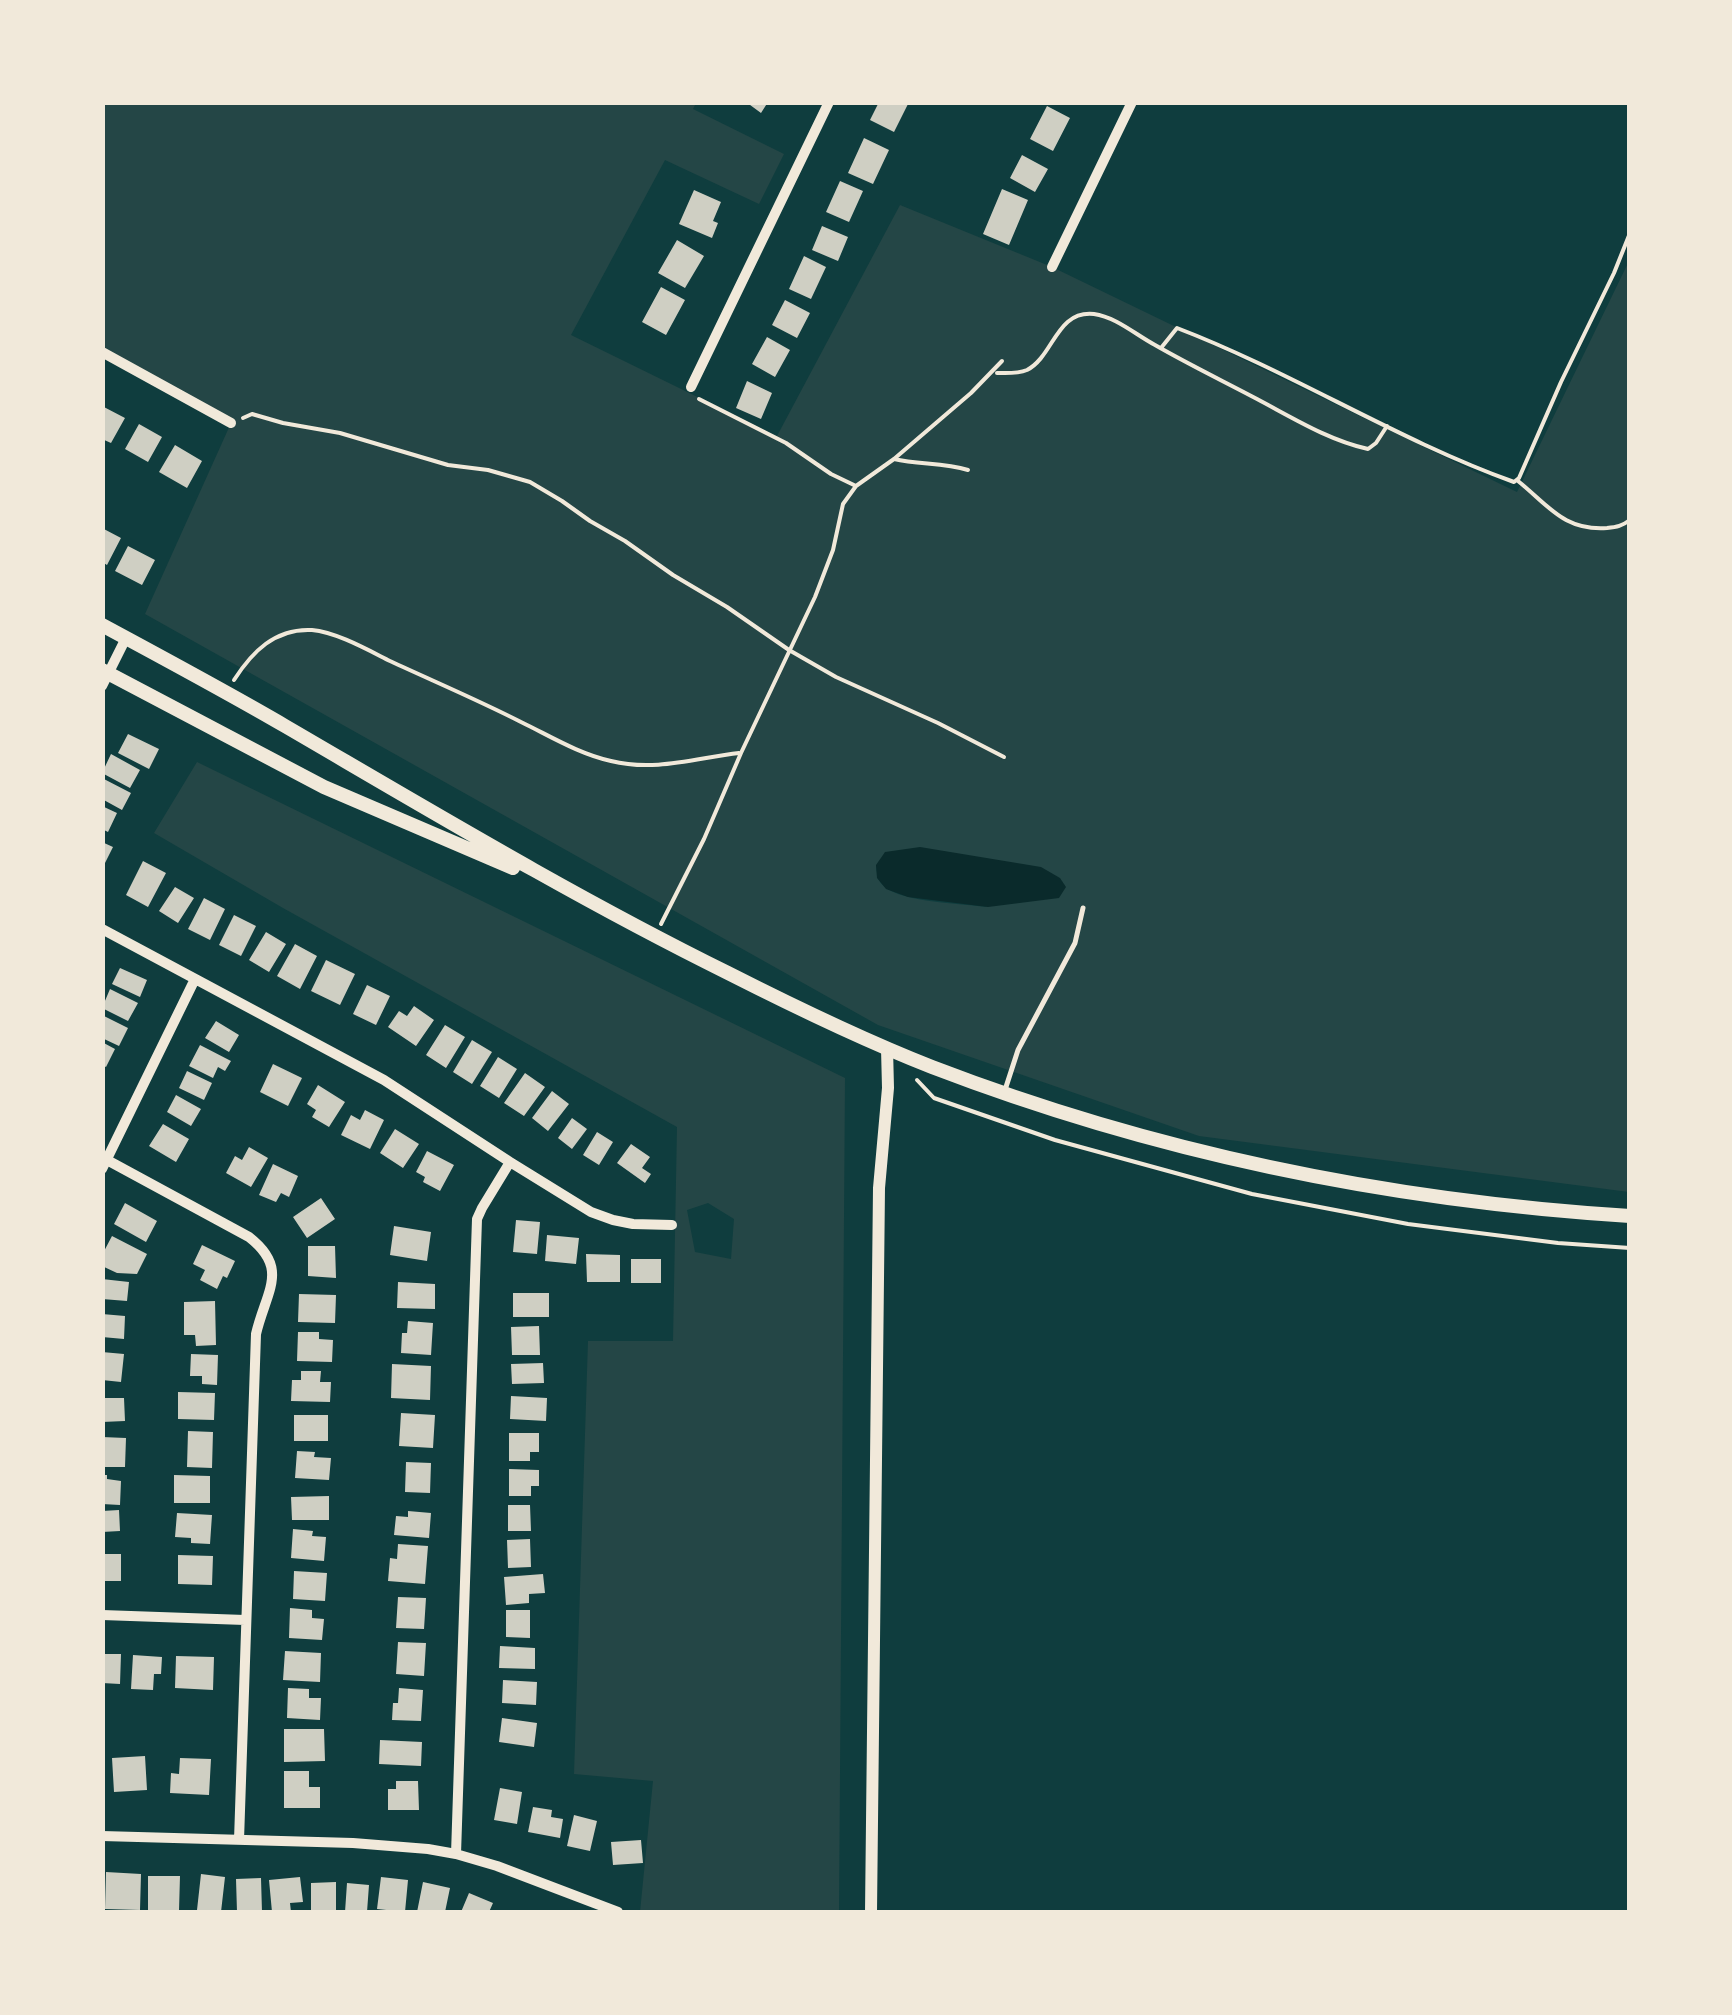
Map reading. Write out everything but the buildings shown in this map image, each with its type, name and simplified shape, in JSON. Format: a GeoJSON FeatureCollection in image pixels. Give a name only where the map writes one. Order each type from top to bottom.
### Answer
{"type":"FeatureCollection","features":[{"type":"Feature","properties":{"kind":"main road"},"geometry":{"type":"LineString","coordinates":[[102,625],[655,937],[773,996],[931,1066],[1124,1132],[1256,1166],[1450,1198],[1630,1216]]}},
{"type":"Feature","properties":{"kind":"main road"},"geometry":{"type":"LineString","coordinates":[[105,677],[324,786],[578,896]]}},
{"type":"Feature","properties":{"kind":"street"},"geometry":{"type":"LineString","coordinates":[[691,387],[829,102]]}},
{"type":"Feature","properties":{"kind":"street"},"geometry":{"type":"LineString","coordinates":[[1052,267],[1132,102]]}},
{"type":"Feature","properties":{"kind":"street"},"geometry":{"type":"LineString","coordinates":[[102,352],[232,422]]}},
{"type":"Feature","properties":{"kind":"street"},"geometry":{"type":"LineString","coordinates":[[105,677],[126,638]]}},
{"type":"Feature","properties":{"kind":"street"},"geometry":{"type":"LineString","coordinates":[[102,929],[384,1080],[591,1212],[634,1224],[672,1225]]}},
{"type":"Feature","properties":{"kind":"street"},"geometry":{"type":"LineString","coordinates":[[195,979],[105,1165],[249,1236],[266,1250],[273,1266],[272,1283],[256,1334],[239,1840]]}},
{"type":"Feature","properties":{"kind":"street"},"geometry":{"type":"LineString","coordinates":[[872,1912],[879,1188],[888,1088],[886,1048]]}},
{"type":"Feature","properties":{"kind":"street"},"geometry":{"type":"LineString","coordinates":[[456,1854],[477,1219],[510,1162]]}},
{"type":"Feature","properties":{"kind":"street"},"geometry":{"type":"LineString","coordinates":[[102,1615],[246,1620]]}},
{"type":"Feature","properties":{"kind":"street"},"geometry":{"type":"LineString","coordinates":[[102,1836],[403,1846],[456,1854],[498,1866],[618,1912]]}},
{"type":"Feature","properties":{"kind":"lane"},"geometry":{"type":"LineString","coordinates":[[1004,1093],[1018,1050],[1075,943],[1083,908]]}},
{"type":"Feature","properties":{"kind":"path"},"geometry":{"type":"LineString","coordinates":[[1160,348],[1176,328],[1232,349],[1387,426],[1514,482],[1630,233]]}},
{"type":"Feature","properties":{"kind":"path"},"geometry":{"type":"LineString","coordinates":[[997,373],[1014,374],[1030,368],[1067,322],[1079,314],[1097,314],[1320,432],[1352,445],[1368,449],[1387,426]]}},
{"type":"Feature","properties":{"kind":"path"},"geometry":{"type":"LineString","coordinates":[[655,937],[815,598],[833,550],[843,504],[856,486],[894,459],[1002,361]]}},
{"type":"Feature","properties":{"kind":"path"},"geometry":{"type":"LineString","coordinates":[[691,387],[702,403],[786,443],[856,486]]}},
{"type":"Feature","properties":{"kind":"path"},"geometry":{"type":"LineString","coordinates":[[232,422],[252,414],[530,482],[625,540],[788,650],[1004,757]]}},
{"type":"Feature","properties":{"kind":"path"},"geometry":{"type":"LineString","coordinates":[[894,459],[938,462],[968,470]]}},
{"type":"Feature","properties":{"kind":"path"},"geometry":{"type":"LineString","coordinates":[[1516,480],[1563,521],[1589,529],[1621,526],[1630,520]]}},
{"type":"Feature","properties":{"kind":"path"},"geometry":{"type":"LineString","coordinates":[[226,693],[263,644],[298,631],[316,630],[352,643],[559,742],[611,761],[649,766],[741,753]]}},
{"type":"Feature","properties":{"kind":"shaded area"},"geometry":{"type":"Polygon","coordinates":[[[103,103],[696,103],[693,109],[784,154],[759,204],[665,160],[571,335],[777,436],[900,205],[1052,267],[1517,492],[1629,261],[1629,1192],[1199,1136],[878,1025],[145,614],[231,423],[103,352],[103,103]],[[876,865],[880,882],[893,892],[988,907],[876,865]]]}},
{"type":"Feature","properties":{"kind":"shaded area"},"geometry":{"type":"Polygon","coordinates":[[[197,762],[845,1078],[839,1912],[640,1912],[653,1781],[574,1774],[588,1341],[673,1341],[677,1127],[154,833],[197,762]],[[708,1203],[687,1210],[695,1252],[731,1259],[734,1219],[708,1203]]]}},
{"type":"Feature","properties":{"kind":"shaded area"},"geometry":{"type":"Polygon","coordinates":[[[920,847],[1041,867],[1060,878],[1066,887],[1059,898],[988,907],[908,897],[886,889],[877,878],[876,865],[885,852],[920,847]]]}}]}
